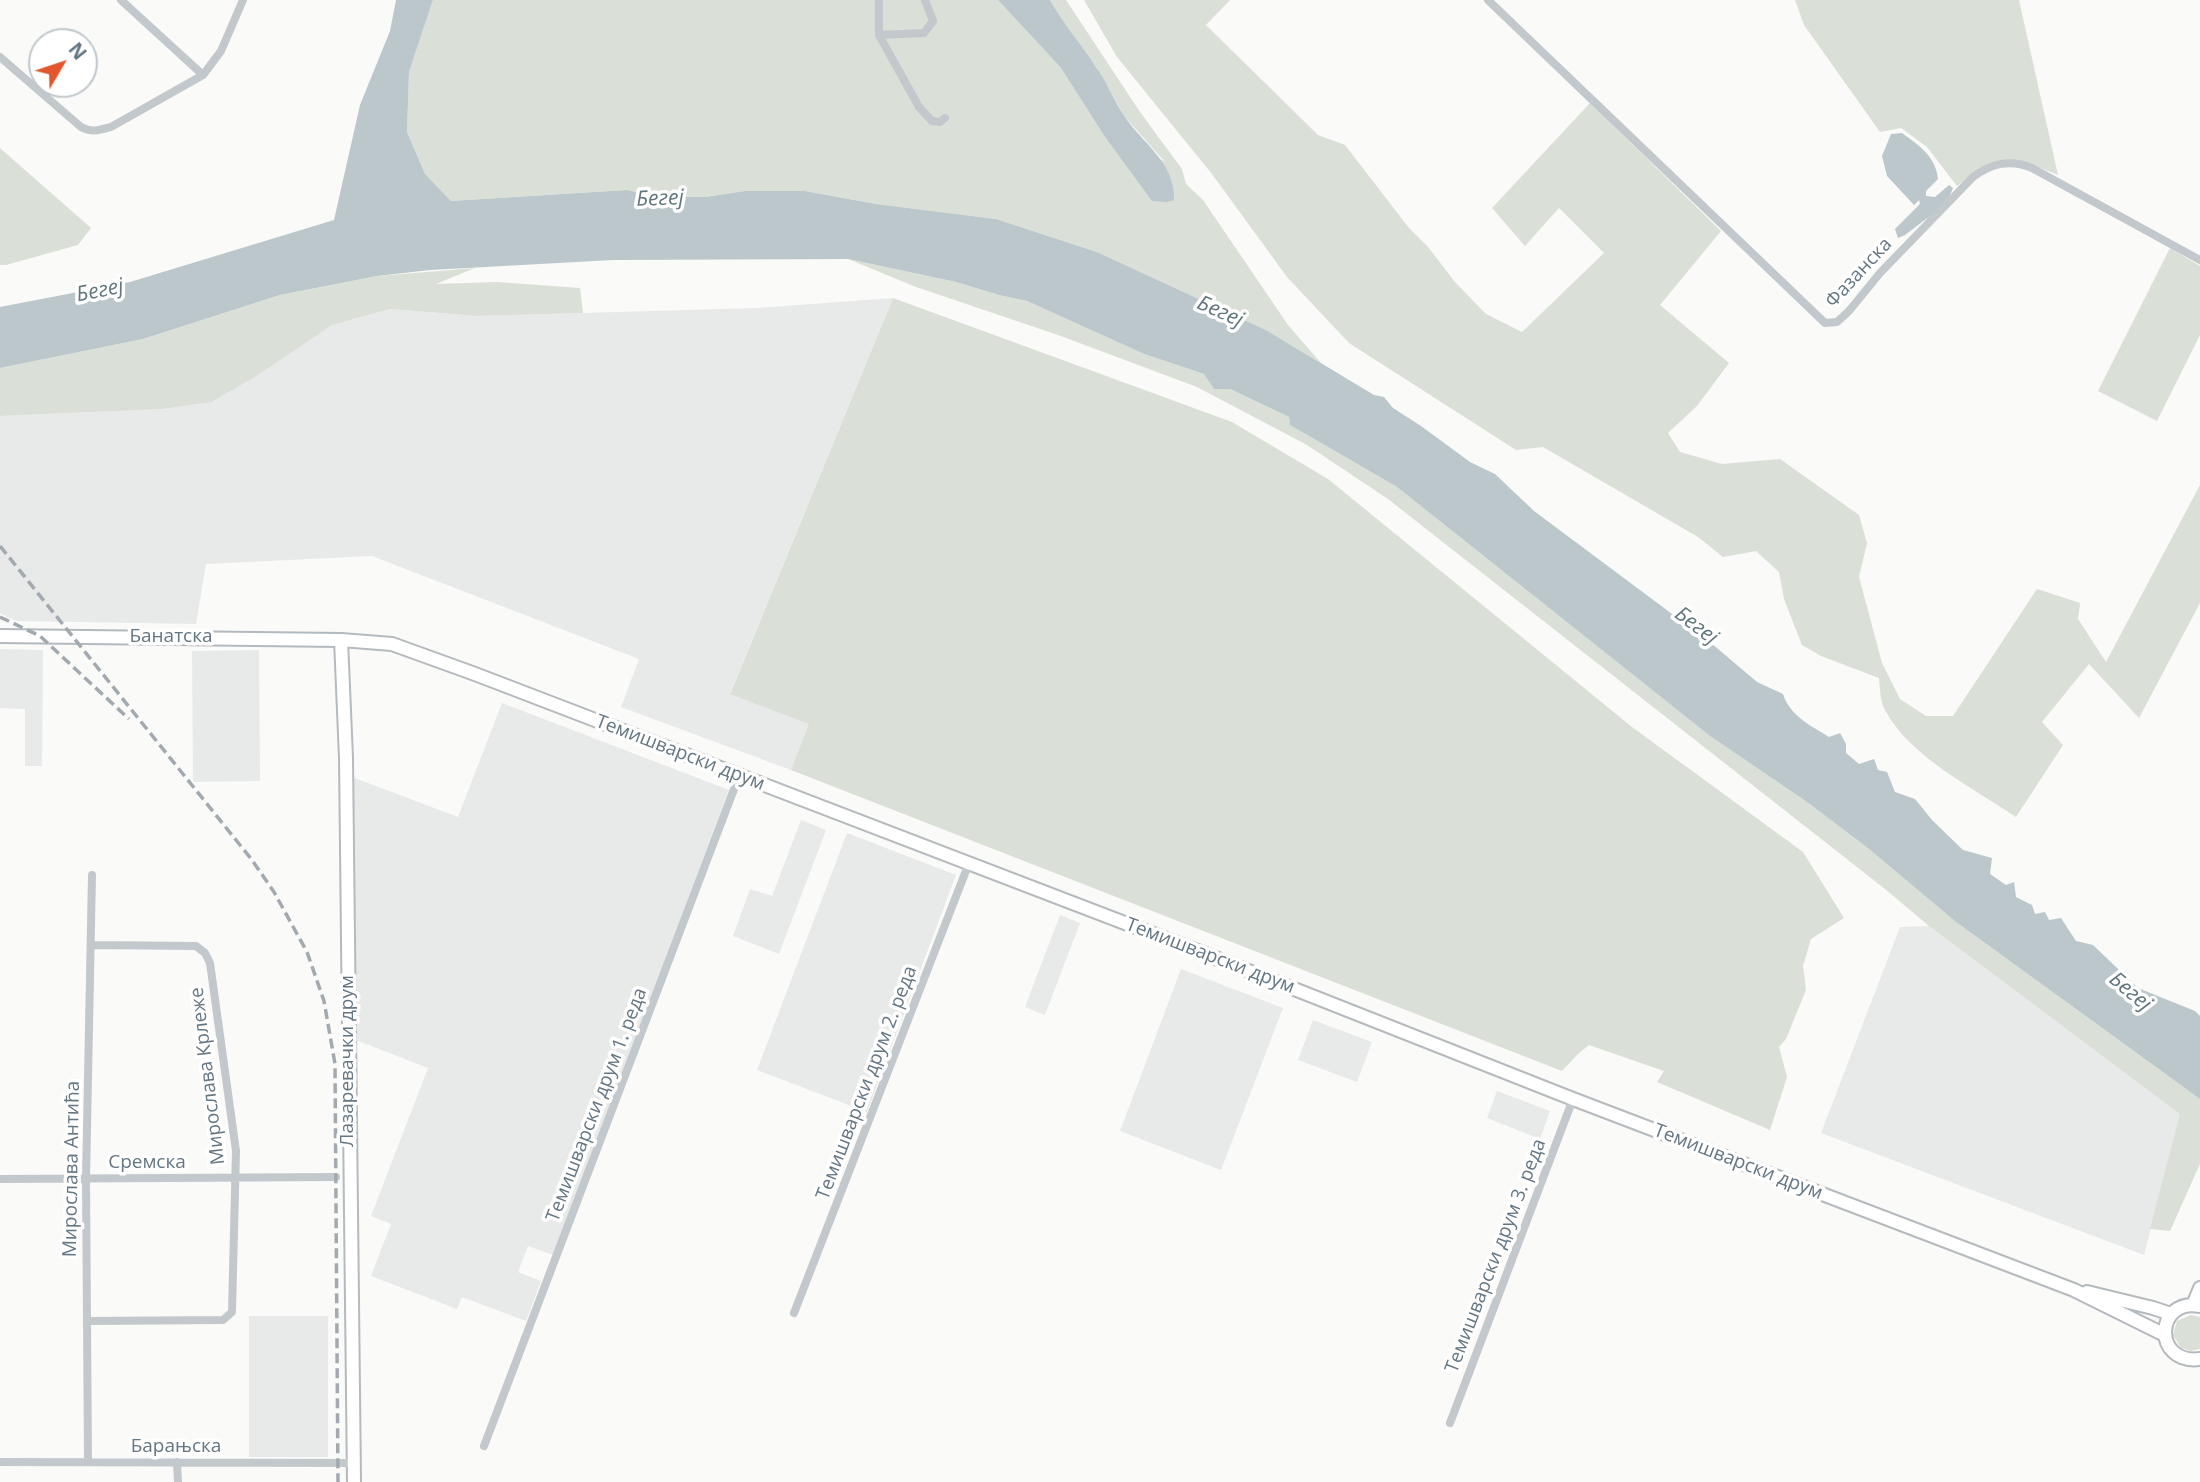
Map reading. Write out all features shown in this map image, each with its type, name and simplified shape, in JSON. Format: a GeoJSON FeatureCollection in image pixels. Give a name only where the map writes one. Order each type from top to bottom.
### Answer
{"type":"FeatureCollection","features":[{"type":"Feature","properties":{"kind":"main road","name":"Банатска"},"geometry":{"type":"LineString","coordinates":[[0,636],[341,640]]}},
{"type":"Feature","properties":{"kind":"main road","name":"Темишварски друм"},"geometry":{"type":"LineString","coordinates":[[341,640],[376,642],[405,648],[2074,1290],[2165,1335]]}},
{"type":"Feature","properties":{"kind":"main road","name":"Лазаревачки друм"},"geometry":{"type":"LineString","coordinates":[[341,640],[346,758],[354,1482]]}},
{"type":"Feature","properties":{"kind":"main road"},"geometry":{"type":"LineString","coordinates":[[2200,1288],[2196,1305],[2177,1309],[2171,1314],[2165,1328],[2169,1346],[2176,1354],[2186,1359],[2200,1359]]}},
{"type":"Feature","properties":{"kind":"main road","name":"Темишварски друм"},"geometry":{"type":"LineString","coordinates":[[2074,1290],[2171,1314]]}},
{"type":"Feature","properties":{"kind":"street"},"geometry":{"type":"LineString","coordinates":[[121,0],[203,75]]}},
{"type":"Feature","properties":{"kind":"street"},"geometry":{"type":"LineString","coordinates":[[0,57],[81,127],[94,131],[111,127],[203,75],[221,51],[243,0]]}},
{"type":"Feature","properties":{"kind":"street"},"geometry":{"type":"LineString","coordinates":[[879,0],[878,35],[919,107],[932,121],[940,122],[945,118]]}},
{"type":"Feature","properties":{"kind":"street"},"geometry":{"type":"LineString","coordinates":[[878,35],[924,33],[933,21],[925,0]]}},
{"type":"Feature","properties":{"kind":"street","name":"Фазанска"},"geometry":{"type":"LineString","coordinates":[[1488,0],[1825,323],[1838,322],[1880,273],[1973,177],[1983,170],[2006,163],[2019,163],[2032,169],[2200,260]]}},
{"type":"Feature","properties":{"kind":"street","name":"Темишварски друм 1. реда"},"geometry":{"type":"LineString","coordinates":[[484,1446],[739,776]]}},
{"type":"Feature","properties":{"kind":"street","name":"Темишварски друм 2. реда"},"geometry":{"type":"LineString","coordinates":[[794,1313],[969,863]]}},
{"type":"Feature","properties":{"kind":"street","name":"Мирослава Антића"},"geometry":{"type":"LineString","coordinates":[[88,1462],[86,1179],[92,875]]}},
{"type":"Feature","properties":{"kind":"street","name":"Мирослава Крлеже"},"geometry":{"type":"LineString","coordinates":[[87,1321],[223,1320],[232,1312],[236,1151],[210,963],[205,953],[195,946],[92,945]]}},
{"type":"Feature","properties":{"kind":"street","name":"Темишварски друм 3. реда"},"geometry":{"type":"LineString","coordinates":[[1450,1423],[1573,1099]]}},
{"type":"Feature","properties":{"kind":"street","name":"Сремска"},"geometry":{"type":"LineString","coordinates":[[0,1179],[336,1177]]}},
{"type":"Feature","properties":{"kind":"street","name":"Барањска"},"geometry":{"type":"LineString","coordinates":[[0,1462],[353,1463]]}},
{"type":"Feature","properties":{"kind":"street"},"geometry":{"type":"LineString","coordinates":[[177,1462],[178,1482]]}},
{"type":"Feature","properties":{"kind":"shaded area"},"geometry":{"type":"Polygon","coordinates":[[[433,0],[998,0],[1061,68],[1103,134],[1164,161],[1124,116],[1097,68],[1061,21],[1050,0],[1066,0],[1140,112],[1182,169],[1186,184],[1203,200],[1288,325],[1321,363],[1266,330],[1097,252],[996,219],[876,204],[805,191],[745,191],[705,197],[658,197],[627,190],[451,201],[425,174],[407,132],[409,72],[433,0]]]}},
{"type":"Feature","properties":{"kind":"shaded area"},"geometry":{"type":"Polygon","coordinates":[[[1084,0],[1230,0],[1206,25],[1318,135],[1345,145],[1409,228],[1486,314],[1522,332],[1604,253],[1559,208],[1525,246],[1492,208],[1590,103],[1721,231],[1660,305],[1729,363],[1697,406],[1668,433],[1680,452],[1722,464],[1780,459],[1859,515],[1867,543],[1859,577],[1882,663],[1900,699],[1926,716],[1953,716],[2037,589],[2080,603],[2078,619],[2106,662],[2200,485],[2200,603],[2139,718],[2089,664],[2042,722],[2063,745],[2016,817],[1943,770],[1896,727],[1883,706],[1879,678],[1821,656],[1802,645],[1784,599],[1779,572],[1756,551],[1723,557],[1698,537],[1543,447],[1516,450],[1349,343],[1287,277],[1212,174],[1117,57],[1084,0]]]}},
{"type":"Feature","properties":{"kind":"shaded area"},"geometry":{"type":"Polygon","coordinates":[[[1795,0],[2019,0],[2058,175],[2026,163],[2005,160],[1957,186],[1927,147],[1901,128],[1880,132],[1804,25],[1795,0]]]}},
{"type":"Feature","properties":{"kind":"shaded area"},"geometry":{"type":"Polygon","coordinates":[[[0,148],[91,228],[78,245],[0,265],[0,148]]]}},
{"type":"Feature","properties":{"kind":"shaded area"},"geometry":{"type":"Polygon","coordinates":[[[2170,248],[2200,266],[2200,335],[2157,421],[2098,391],[2170,248]]]}},
{"type":"Feature","properties":{"kind":"shaded area"},"geometry":{"type":"Polygon","coordinates":[[[848,259],[956,282],[1027,301],[1144,354],[1204,374],[1214,389],[1230,389],[1289,417],[1290,425],[1397,487],[1710,736],[1807,802],[1869,849],[1956,922],[2200,1099],[2200,1164],[2170,1231],[2150,1229],[2180,1114],[1929,926],[1388,499],[1307,445],[1197,387],[1058,335],[916,287],[848,259]]]}},
{"type":"Feature","properties":{"kind":"shaded area"},"geometry":{"type":"Polygon","coordinates":[[[475,268],[436,284],[497,282],[580,288],[583,313],[477,316],[390,309],[332,325],[260,374],[212,402],[163,409],[0,416],[0,368],[143,339],[280,295],[377,276],[475,268]]]}},
{"type":"Feature","properties":{"kind":"shaded area"},"geometry":{"type":"Polygon","coordinates":[[[893,298],[730,693],[810,724],[791,770],[621,707],[639,659],[372,556],[206,564],[196,624],[16,621],[0,613],[0,416],[163,409],[212,402],[260,374],[332,325],[390,309],[477,316],[757,308],[893,298]]]}},
{"type":"Feature","properties":{"kind":"shaded area"},"geometry":{"type":"Polygon","coordinates":[[[893,298],[1232,422],[1328,479],[1632,727],[1803,852],[1844,918],[1811,939],[1803,966],[1806,990],[1786,1039],[1779,1047],[1787,1077],[1770,1130],[1657,1082],[1664,1071],[1589,1045],[1562,1071],[791,770],[809,724],[730,694],[893,298]]]}},
{"type":"Feature","properties":{"kind":"shaded area"},"geometry":{"type":"Polygon","coordinates":[[[0,649],[43,650],[42,766],[25,766],[25,709],[0,708],[0,649]]]}},
{"type":"Feature","properties":{"kind":"shaded area"},"geometry":{"type":"Polygon","coordinates":[[[259,650],[260,781],[193,782],[192,651],[259,650]]]}},
{"type":"Feature","properties":{"kind":"shaded area"},"geometry":{"type":"Polygon","coordinates":[[[502,703],[729,790],[553,1255],[528,1246],[518,1272],[541,1281],[526,1321],[462,1297],[457,1309],[371,1276],[391,1224],[371,1216],[428,1068],[351,1038],[352,777],[458,817],[502,703]]]}},
{"type":"Feature","properties":{"kind":"shaded area"},"geometry":{"type":"Polygon","coordinates":[[[801,820],[826,830],[779,954],[733,936],[750,889],[772,896],[801,820]]]}},
{"type":"Feature","properties":{"kind":"shaded area"},"geometry":{"type":"Polygon","coordinates":[[[847,833],[956,875],[867,1112],[757,1070],[847,833]]]}},
{"type":"Feature","properties":{"kind":"shaded area"},"geometry":{"type":"Polygon","coordinates":[[[1060,915],[1080,923],[1045,1015],[1025,1007],[1060,915]]]}},
{"type":"Feature","properties":{"kind":"shaded area"},"geometry":{"type":"Polygon","coordinates":[[[1929,926],[2181,1114],[2144,1255],[1821,1133],[1900,927],[1929,926]]]}},
{"type":"Feature","properties":{"kind":"shaded area"},"geometry":{"type":"Polygon","coordinates":[[[1181,969],[1283,1008],[1221,1170],[1120,1131],[1181,969]]]}},
{"type":"Feature","properties":{"kind":"shaded area"},"geometry":{"type":"Polygon","coordinates":[[[1313,1020],[1372,1042],[1357,1082],[1298,1060],[1313,1020]]]}},
{"type":"Feature","properties":{"kind":"shaded area"},"geometry":{"type":"Polygon","coordinates":[[[1497,1091],[1550,1111],[1540,1139],[1487,1118],[1497,1091]]]}},
{"type":"Feature","properties":{"kind":"shaded area"},"geometry":{"type":"Polygon","coordinates":[[[2191,1315],[2200,1317],[2200,1349],[2191,1351],[2181,1348],[2173,1335],[2177,1321],[2191,1315]]]}},
{"type":"Feature","properties":{"kind":"shaded area"},"geometry":{"type":"Polygon","coordinates":[[[249,1316],[328,1316],[328,1457],[249,1457],[249,1316]]]}},
{"type":"Feature","properties":{"kind":"water","name":"Бегеј"},"geometry":{"type":"Polygon","coordinates":[[[396,0],[433,0],[409,72],[407,132],[425,174],[451,201],[627,190],[658,197],[705,197],[745,191],[805,191],[876,204],[996,219],[1097,252],[1266,330],[1374,395],[1384,397],[1393,408],[1470,462],[1495,474],[1534,511],[1711,643],[1757,682],[1783,694],[1790,708],[1801,719],[1829,737],[1840,733],[1846,744],[1846,753],[1859,764],[1874,759],[1878,770],[1887,772],[1895,792],[1915,799],[1963,850],[1992,858],[1990,874],[2006,885],[2014,882],[2016,897],[2032,905],[2035,914],[2045,912],[2049,920],[2061,918],[2076,941],[2093,945],[2138,988],[2195,1011],[2200,1016],[2200,1099],[1956,922],[1869,849],[1807,802],[1710,736],[1397,487],[1290,425],[1289,417],[1230,389],[1214,389],[1204,374],[1144,354],[1027,301],[956,282],[848,259],[613,260],[430,270],[377,276],[280,295],[143,339],[0,368],[0,307],[130,282],[334,220],[360,105],[390,31],[396,0]]]}},
{"type":"Feature","properties":{"kind":"water"},"geometry":{"type":"Polygon","coordinates":[[[998,0],[1050,0],[1100,73],[1123,114],[1163,164],[1173,186],[1174,200],[1152,201],[1103,134],[1061,68],[998,0]]]}},
{"type":"Feature","properties":{"kind":"water"},"geometry":{"type":"Polygon","coordinates":[[[1902,133],[1921,147],[1937,171],[1938,179],[1926,191],[1926,196],[1935,197],[1949,185],[1953,188],[1947,203],[1898,238],[1895,229],[1920,204],[1919,200],[1914,205],[1887,176],[1882,156],[1891,134],[1902,133]]]}},
{"type":"Feature","properties":{"kind":"railway"},"geometry":{"type":"LineString","coordinates":[[0,546],[252,860],[274,892],[307,952],[324,1001],[335,1064],[338,1482]]}},
{"type":"Feature","properties":{"kind":"railway"},"geometry":{"type":"LineString","coordinates":[[0,617],[40,636],[129,719]]}}]}
